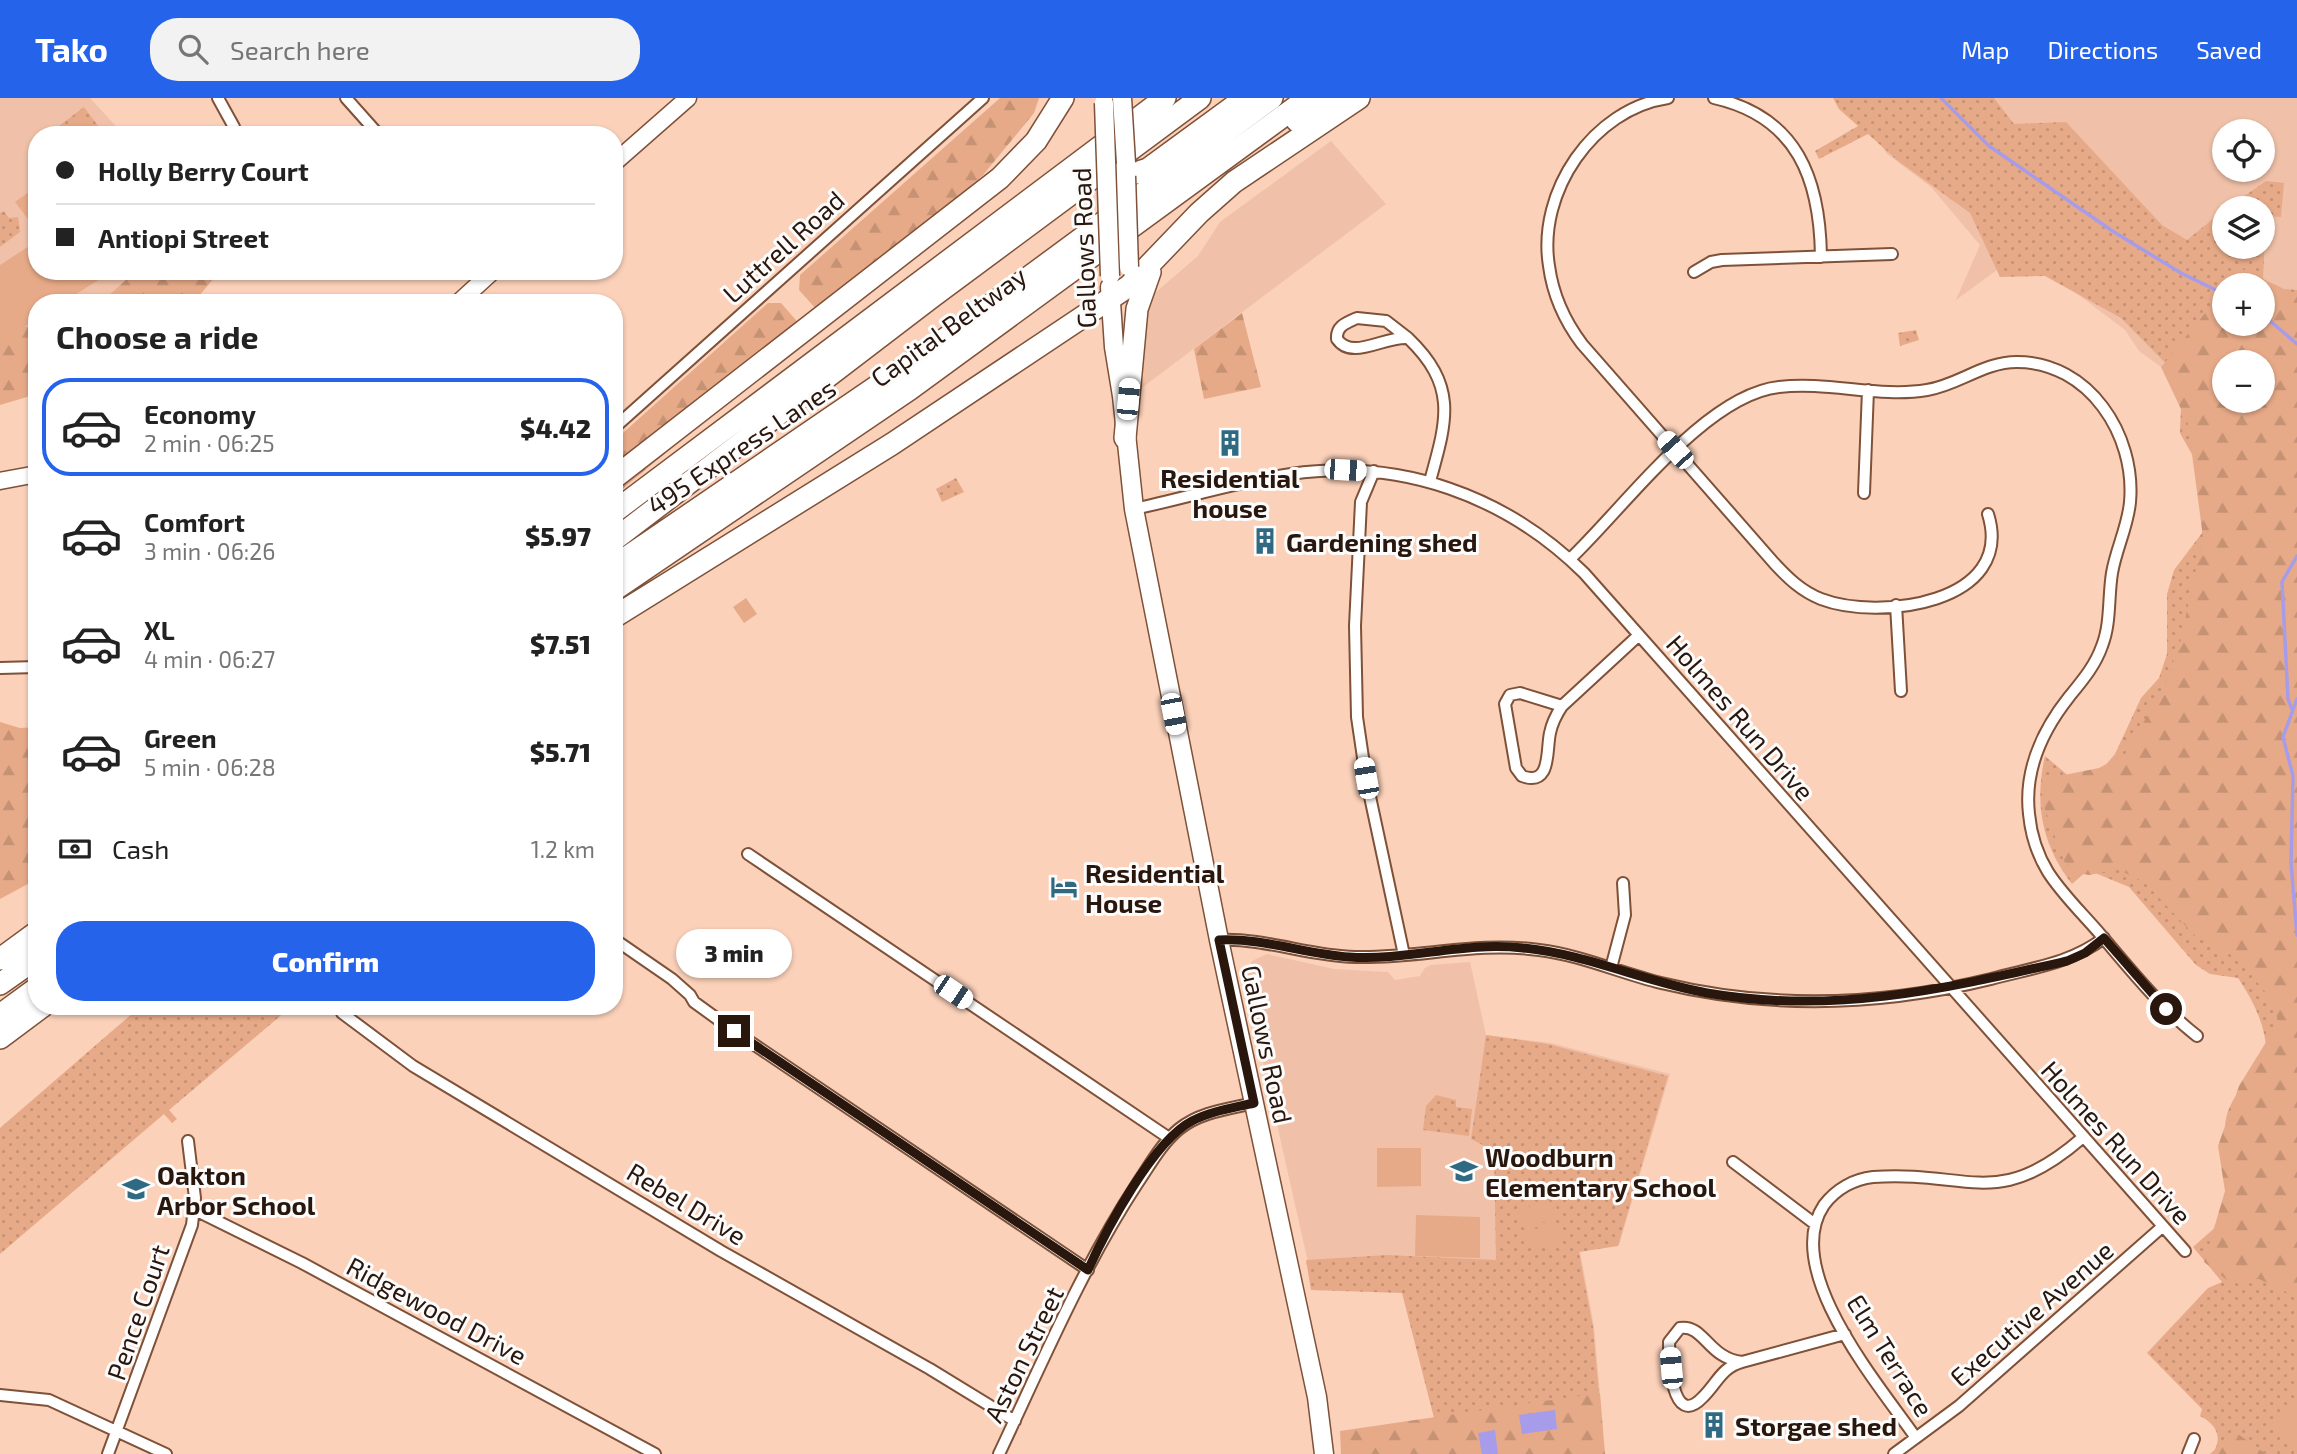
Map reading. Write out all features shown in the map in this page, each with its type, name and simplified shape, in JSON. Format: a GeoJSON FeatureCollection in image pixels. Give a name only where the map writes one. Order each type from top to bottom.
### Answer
{"type":"FeatureCollection","features":[{"type":"Feature","properties":{"kind":"highway"},"geometry":{"type":"LineString","coordinates":[[623,471],[1000,178],[1036,141],[1063,98]]}},
{"type":"Feature","properties":{"kind":"highway","name":"Capital Beltway"},"geometry":{"type":"LineString","coordinates":[[623,505],[1165,98]]}},
{"type":"Feature","properties":{"kind":"highway","name":"495 Express Lanes"},"geometry":{"type":"LineString","coordinates":[[623,533],[932,297],[1200,98]]}},
{"type":"Feature","properties":{"kind":"highway"},"geometry":{"type":"LineString","coordinates":[[1147,163],[1226,98]]}},
{"type":"Feature","properties":{"kind":"highway"},"geometry":{"type":"LineString","coordinates":[[1119,170],[1147,163],[1245,98]]}},
{"type":"Feature","properties":{"kind":"highway","name":"495 Express Lanes"},"geometry":{"type":"LineString","coordinates":[[623,560],[918,358],[1272,98]]}},
{"type":"Feature","properties":{"kind":"highway","name":"Capital Beltway"},"geometry":{"type":"LineString","coordinates":[[623,584],[944,365],[1308,98]]}},
{"type":"Feature","properties":{"kind":"highway"},"geometry":{"type":"LineString","coordinates":[[944,365],[1331,98]]}},
{"type":"Feature","properties":{"kind":"highway"},"geometry":{"type":"LineString","coordinates":[[623,611],[891,444],[1110,299],[1129,277],[1154,262],[1199,213],[1234,182],[1359,98]]}},
{"type":"Feature","properties":{"kind":"highway"},"geometry":{"type":"LineString","coordinates":[[1125,438],[1137,309],[1144,283],[1154,262]]}},
{"type":"Feature","properties":{"kind":"highway"},"geometry":{"type":"LineString","coordinates":[[0,959],[28,939]]}},
{"type":"Feature","properties":{"kind":"highway"},"geometry":{"type":"LineString","coordinates":[[0,984],[28,964]]}},
{"type":"Feature","properties":{"kind":"highway"},"geometry":{"type":"LineString","coordinates":[[0,1015],[28,995]]}},
{"type":"Feature","properties":{"kind":"highway"},"geometry":{"type":"LineString","coordinates":[[0,1038],[31,1015]]}},
{"type":"Feature","properties":{"kind":"main road","name":"Gallows Road"},"geometry":{"type":"LineString","coordinates":[[1122,98],[1110,299],[1135,509],[1219,940],[1317,1397],[1324,1454]]}},
{"type":"Feature","properties":{"kind":"main road","name":"Gallows Road"},"geometry":{"type":"LineString","coordinates":[[1103,100],[1119,170],[1129,277],[1122,396]]}},
{"type":"Feature","properties":{"kind":"street"},"geometry":{"type":"LineString","coordinates":[[218,98],[233,126]]}},
{"type":"Feature","properties":{"kind":"street"},"geometry":{"type":"LineString","coordinates":[[346,98],[371,126]]}},
{"type":"Feature","properties":{"kind":"street"},"geometry":{"type":"LineString","coordinates":[[623,155],[688,98]]}},
{"type":"Feature","properties":{"kind":"street","name":"Luttrell Road"},"geometry":{"type":"LineString","coordinates":[[623,420],[983,98]]}},
{"type":"Feature","properties":{"kind":"street"},"geometry":{"type":"LineString","coordinates":[[1668,98],[1628,111],[1582,150],[1554,202],[1548,248],[1555,295],[1569,326],[1605,373],[1774,563],[1802,589],[1836,604],[1896,605],[1940,599],[1969,583],[1986,559],[1991,545],[1988,514]]}},
{"type":"Feature","properties":{"kind":"street"},"geometry":{"type":"LineString","coordinates":[[1714,98],[1754,113],[1793,146],[1816,194],[1821,257]]}},
{"type":"Feature","properties":{"kind":"street"},"geometry":{"type":"LineString","coordinates":[[1694,272],[1711,262],[1722,260],[1892,254]]}},
{"type":"Feature","properties":{"kind":"street"},"geometry":{"type":"LineString","coordinates":[[468,294],[483,280]]}},
{"type":"Feature","properties":{"kind":"street"},"geometry":{"type":"LineString","coordinates":[[1408,338],[1390,338],[1351,349],[1340,344],[1337,333],[1347,322],[1365,317],[1385,321],[1408,338],[1432,364],[1444,392],[1445,427],[1430,481]]}},
{"type":"Feature","properties":{"kind":"street"},"geometry":{"type":"LineString","coordinates":[[1570,559],[1675,450],[1724,408],[1764,389],[1791,386],[1929,390],[1992,365],[2032,363],[2061,371],[2088,390],[2118,430],[2128,463],[2130,499],[2112,568],[2107,632],[2094,663],[2042,738],[2031,768],[2028,797],[2032,833],[2047,870],[2166,1009],[2197,1036]]}},
{"type":"Feature","properties":{"kind":"street"},"geometry":{"type":"LineString","coordinates":[[1864,493],[1868,390]]}},
{"type":"Feature","properties":{"kind":"street"},"geometry":{"type":"LineString","coordinates":[[1374,471],[1361,502],[1355,626],[1357,717],[1366,778],[1405,956]]}},
{"type":"Feature","properties":{"kind":"street","name":"Holmes Run Drive"},"geometry":{"type":"LineString","coordinates":[[1135,509],[1290,474],[1374,471],[1430,481],[1503,511],[1570,559],[2185,1251]]}},
{"type":"Feature","properties":{"kind":"street"},"geometry":{"type":"LineString","coordinates":[[0,481],[28,476]]}},
{"type":"Feature","properties":{"kind":"street"},"geometry":{"type":"LineString","coordinates":[[1896,605],[1901,691]]}},
{"type":"Feature","properties":{"kind":"street"},"geometry":{"type":"LineString","coordinates":[[1562,706],[1520,693],[1514,693],[1506,699],[1516,768],[1522,776],[1534,778],[1545,770],[1550,731],[1562,706],[1639,635]]}},
{"type":"Feature","properties":{"kind":"street"},"geometry":{"type":"LineString","coordinates":[[0,668],[28,667]]}},
{"type":"Feature","properties":{"kind":"street"},"geometry":{"type":"LineString","coordinates":[[748,854],[1169,1138]]}},
{"type":"Feature","properties":{"kind":"street"},"geometry":{"type":"LineString","coordinates":[[1611,968],[1625,915],[1623,883]]}},
{"type":"Feature","properties":{"kind":"street"},"geometry":{"type":"LineString","coordinates":[[1219,940],[1258,940],[1312,954],[1351,957],[1405,956],[1462,947],[1507,946],[1544,950],[1706,993],[1784,1002],[1860,1001],[1951,989],[2067,961],[2085,953],[2104,938]]}},
{"type":"Feature","properties":{"kind":"street"},"geometry":{"type":"LineString","coordinates":[[623,945],[672,979],[694,1002],[734,1031],[1088,1270]]}},
{"type":"Feature","properties":{"kind":"street","name":"Rebel Drive"},"geometry":{"type":"LineString","coordinates":[[345,1015],[413,1066],[721,1251],[941,1375],[1015,1421]]}},
{"type":"Feature","properties":{"kind":"street","name":"Aston Street"},"geometry":{"type":"LineString","coordinates":[[999,1454],[1116,1217],[1169,1138],[1209,1113],[1254,1103]]}},
{"type":"Feature","properties":{"kind":"street"},"geometry":{"type":"LineString","coordinates":[[1733,1162],[1815,1224],[1827,1201],[1837,1191],[1861,1179],[1892,1177],[2007,1182],[2047,1167],[2082,1138]]}},
{"type":"Feature","properties":{"kind":"street","name":"Pence Court"},"geometry":{"type":"LineString","coordinates":[[108,1454],[195,1210],[188,1141]]}},
{"type":"Feature","properties":{"kind":"street","name":"Ridgewood Drive"},"geometry":{"type":"LineString","coordinates":[[195,1210],[302,1263],[655,1454]]}},
{"type":"Feature","properties":{"kind":"street","name":"Elm Terrace"},"geometry":{"type":"LineString","coordinates":[[1815,1224],[1812,1247],[1815,1266],[1845,1334],[1916,1438]]}},
{"type":"Feature","properties":{"kind":"street","name":"Executive Avenue"},"geometry":{"type":"LineString","coordinates":[[1894,1454],[1959,1406],[2162,1227]]}},
{"type":"Feature","properties":{"kind":"street"},"geometry":{"type":"LineString","coordinates":[[1742,1362],[1722,1357],[1692,1328],[1676,1330],[1669,1342],[1674,1392],[1682,1402],[1689,1404],[1700,1400],[1721,1373],[1742,1362],[1845,1334]]}},
{"type":"Feature","properties":{"kind":"street"},"geometry":{"type":"LineString","coordinates":[[0,1395],[49,1400],[166,1454]]}},
{"type":"Feature","properties":{"kind":"street"},"geometry":{"type":"LineString","coordinates":[[2188,1454],[2194,1438]]}},
{"type":"Feature","properties":{"kind":"shaded area"},"geometry":{"type":"Polygon","coordinates":[[[0,98],[90,98],[116,126],[28,126],[28,280],[142,280],[140,294],[28,294],[28,369],[0,376],[0,98]]]}},
{"type":"Feature","properties":{"kind":"shaded area"},"geometry":{"type":"Polygon","coordinates":[[[1850,98],[2297,98],[2297,295],[2275,285],[2275,273],[2250,273],[2242,269],[2238,273],[2212,273],[2212,305],[2161,367],[2139,351],[2125,330],[2047,271],[2005,264],[1956,300],[1980,245],[1931,187],[1887,154],[1850,98]]]}},
{"type":"Feature","properties":{"kind":"shaded area"},"geometry":{"type":"Polygon","coordinates":[[[1331,141],[1386,204],[1139,390],[1142,304],[1198,256],[1220,222],[1331,141]]]}},
{"type":"Feature","properties":{"kind":"shaded area","name":"Woodburn Elementary School"},"geometry":{"type":"Polygon","coordinates":[[[1267,954],[1334,969],[1388,972],[1395,980],[1420,976],[1425,968],[1431,965],[1470,962],[1486,1035],[1551,1043],[1670,1074],[1619,1245],[1580,1251],[1594,1326],[1600,1393],[1435,1416],[1416,1275],[1314,1289],[1245,982],[1252,961],[1267,954]]]}},
{"type":"Feature","properties":{"kind":"shaded area"},"geometry":{"type":"Polygon","coordinates":[[[1555,1410],[1557,1429],[1522,1434],[1519,1415],[1555,1410]]]}},
{"type":"Feature","properties":{"kind":"shaded area"},"geometry":{"type":"Polygon","coordinates":[[[1495,1430],[1498,1454],[1482,1454],[1478,1433],[1495,1430]]]}},
{"type":"Feature","properties":{"kind":"green space"},"geometry":{"type":"Polygon","coordinates":[[[1000,98],[1039,98],[1034,113],[983,175],[825,319],[799,290],[800,275],[1000,98]]]}},
{"type":"Feature","properties":{"kind":"green space"},"geometry":{"type":"Polygon","coordinates":[[[1833,98],[1994,98],[2014,124],[2066,122],[2162,225],[2187,240],[2212,220],[2212,259],[2264,259],[2263,273],[2212,273],[2212,336],[2275,336],[2275,288],[2297,290],[2297,1454],[2212,1454],[2218,1437],[2214,1427],[2200,1416],[2202,1409],[2147,1353],[2208,1288],[2222,1282],[2193,1247],[2252,1195],[2231,1157],[2225,1125],[2236,1095],[2266,1063],[2260,1018],[2238,978],[2210,974],[2196,965],[2129,887],[2088,870],[2072,884],[2047,839],[2041,807],[2040,791],[2045,756],[2077,783],[2103,768],[2115,754],[2141,698],[2159,678],[2167,654],[2167,594],[2174,570],[2202,533],[2203,474],[2180,433],[2182,380],[2121,318],[2045,276],[2000,277],[1970,213],[1898,161],[1868,134],[1819,159],[1815,151],[1858,126],[1839,109],[1833,98]]]}},
{"type":"Feature","properties":{"kind":"green space"},"geometry":{"type":"Polygon","coordinates":[[[84,107],[98,126],[59,126],[84,107]]]}},
{"type":"Feature","properties":{"kind":"green space"},"geometry":{"type":"Polygon","coordinates":[[[79,117],[86,126],[68,126],[79,117]]]}},
{"type":"Feature","properties":{"kind":"green space"},"geometry":{"type":"Polygon","coordinates":[[[2265,182],[2284,183],[2281,217],[2275,217],[2275,196],[2244,196],[2265,182]]]}},
{"type":"Feature","properties":{"kind":"green space"},"geometry":{"type":"Polygon","coordinates":[[[28,193],[28,219],[15,202],[28,193]]]}},
{"type":"Feature","properties":{"kind":"green space"},"geometry":{"type":"Polygon","coordinates":[[[4,211],[9,218],[18,217],[20,232],[0,247],[0,213],[4,211]]]}},
{"type":"Feature","properties":{"kind":"green space"},"geometry":{"type":"Polygon","coordinates":[[[28,247],[28,280],[98,280],[76,294],[28,294],[28,324],[4,339],[0,332],[0,265],[28,247]]]}},
{"type":"Feature","properties":{"kind":"green space"},"geometry":{"type":"Polygon","coordinates":[[[126,280],[212,280],[201,294],[110,294],[126,280]]]}},
{"type":"Feature","properties":{"kind":"green space"},"geometry":{"type":"Polygon","coordinates":[[[2275,285],[2297,295],[2297,1297],[2257,1278],[2227,1280],[2204,1262],[2225,1191],[2218,1146],[2239,1086],[2279,1021],[2266,993],[2237,957],[2196,937],[2144,882],[2117,869],[2090,875],[2075,873],[2064,861],[2043,804],[2045,788],[2054,777],[2099,768],[2125,754],[2163,689],[2180,643],[2203,537],[2188,424],[2161,367],[2212,305],[2212,336],[2275,336],[2275,285]]]}},
{"type":"Feature","properties":{"kind":"green space"},"geometry":{"type":"Polygon","coordinates":[[[768,303],[781,303],[808,334],[623,488],[623,433],[768,303]]]}},
{"type":"Feature","properties":{"kind":"green space"},"geometry":{"type":"Polygon","coordinates":[[[1242,313],[1261,387],[1204,399],[1194,349],[1242,313]]]}},
{"type":"Feature","properties":{"kind":"green space"},"geometry":{"type":"Polygon","coordinates":[[[0,326],[28,327],[28,397],[0,405],[0,326]]]}},
{"type":"Feature","properties":{"kind":"green space"},"geometry":{"type":"Polygon","coordinates":[[[1916,330],[1919,340],[1900,346],[1898,333],[1916,330]]]}},
{"type":"Feature","properties":{"kind":"green space"},"geometry":{"type":"Polygon","coordinates":[[[956,478],[964,492],[942,502],[936,489],[956,478]]]}},
{"type":"Feature","properties":{"kind":"green space"},"geometry":{"type":"Polygon","coordinates":[[[746,598],[757,614],[744,623],[733,607],[746,598]]]}},
{"type":"Feature","properties":{"kind":"green space"},"geometry":{"type":"Polygon","coordinates":[[[0,722],[28,728],[28,884],[0,899],[0,722]]]}},
{"type":"Feature","properties":{"kind":"green space"},"geometry":{"type":"Polygon","coordinates":[[[131,1015],[281,1015],[169,1110],[177,1119],[172,1123],[164,1114],[0,1254],[0,1128],[131,1015]]]}},
{"type":"Feature","properties":{"kind":"green space"},"geometry":{"type":"Polygon","coordinates":[[[1486,1035],[1548,1044],[1668,1076],[1618,1246],[1579,1252],[1593,1327],[1599,1394],[1434,1418],[1402,1293],[1311,1290],[1306,1260],[1387,1255],[1496,1260],[1494,1151],[1471,1139],[1486,1035]]]}},
{"type":"Feature","properties":{"kind":"green space"},"geometry":{"type":"Polygon","coordinates":[[[1436,1095],[1456,1100],[1456,1107],[1472,1109],[1469,1136],[1423,1130],[1426,1106],[1436,1095]]]}},
{"type":"Feature","properties":{"kind":"green space"},"geometry":{"type":"Polygon","coordinates":[[[1377,1148],[1421,1148],[1421,1186],[1377,1187],[1377,1148]]]}},
{"type":"Feature","properties":{"kind":"green space"},"geometry":{"type":"Polygon","coordinates":[[[1556,1203],[1558,1220],[1521,1226],[1519,1208],[1556,1203]]]}},
{"type":"Feature","properties":{"kind":"green space"},"geometry":{"type":"Polygon","coordinates":[[[1416,1215],[1480,1217],[1480,1258],[1415,1256],[1416,1215]]]}},
{"type":"Feature","properties":{"kind":"green space"},"geometry":{"type":"Polygon","coordinates":[[[1559,1225],[1562,1242],[1525,1248],[1523,1231],[1559,1225]]]}},
{"type":"Feature","properties":{"kind":"green space"},"geometry":{"type":"Polygon","coordinates":[[[1600,1393],[1605,1454],[1341,1454],[1340,1431],[1600,1393]]]}},
{"type":"Feature","properties":{"kind":"green space"},"geometry":{"type":"Polygon","coordinates":[[[2297,1397],[2297,1441],[2294,1444],[2273,1426],[2297,1397]]]}},
{"type":"Feature","properties":{"kind":"green space"},"geometry":{"type":"Polygon","coordinates":[[[2235,1432],[2266,1454],[2210,1454],[2235,1432]]]}},
{"type":"Feature","properties":{"kind":"waterway"},"geometry":{"type":"LineString","coordinates":[[1941,98],[1989,146],[2114,232],[2181,273],[2212,288]]}},
{"type":"Feature","properties":{"kind":"waterway"},"geometry":{"type":"LineString","coordinates":[[2275,325],[2297,344]]}},
{"type":"Feature","properties":{"kind":"waterway"},"geometry":{"type":"LineString","coordinates":[[2292,709],[2288,699],[2282,582],[2297,556]]}},
{"type":"Feature","properties":{"kind":"waterway"},"geometry":{"type":"LineString","coordinates":[[2297,699],[2283,737],[2293,776],[2291,863],[2297,935]]}},
{"type":"Feature","properties":{"kind":"place","name":"Residential house"},"geometry":{"type":"Point","coordinates":[1230,443]}},
{"type":"Feature","properties":{"kind":"place","name":"Gardening shed"},"geometry":{"type":"Point","coordinates":[1265,541]}},
{"type":"Feature","properties":{"kind":"place","name":"Residential House"},"geometry":{"type":"Point","coordinates":[1064,887]}},
{"type":"Feature","properties":{"kind":"place","name":"Woodburn Elementary School"},"geometry":{"type":"Point","coordinates":[1464,1171]}},
{"type":"Feature","properties":{"kind":"place","name":"Oakton Arbor School"},"geometry":{"type":"Point","coordinates":[136,1189]}},
{"type":"Feature","properties":{"kind":"place","name":"Storgae shed"},"geometry":{"type":"Point","coordinates":[1714,1425]}},
{"type":"Feature","properties":{"kind":"route"},"geometry":{"type":"LineString","coordinates":[[734,1031],[1088,1270],[1109,1228],[1169,1138],[1191,1121],[1209,1113],[1254,1103],[1219,940],[1258,940],[1312,954],[1365,958],[1462,947],[1521,947],[1572,956],[1706,993],[1757,1000],[1821,1003],[1860,1001],[1951,989],[2067,961],[2085,953],[2104,938],[2166,1009]]}}]}
